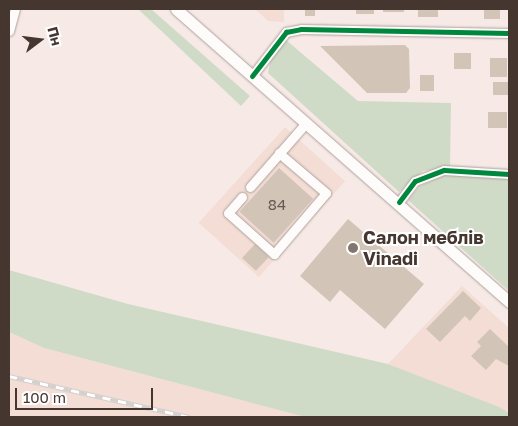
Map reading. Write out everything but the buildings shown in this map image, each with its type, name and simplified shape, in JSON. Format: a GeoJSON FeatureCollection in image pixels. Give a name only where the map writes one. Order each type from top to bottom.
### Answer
{"type":"FeatureCollection","features":[{"type":"Feature","properties":{"kind":"main road"},"geometry":{"type":"LineString","coordinates":[[176,9],[399,202],[509,302]]}},
{"type":"Feature","properties":{"kind":"street"},"geometry":{"type":"LineString","coordinates":[[9,31],[15,9]]}},
{"type":"Feature","properties":{"kind":"street"},"geometry":{"type":"LineString","coordinates":[[252,76],[286,32],[301,29],[509,33]]}},
{"type":"Feature","properties":{"kind":"street"},"geometry":{"type":"LineString","coordinates":[[250,187],[306,123]]}},
{"type":"Feature","properties":{"kind":"street"},"geometry":{"type":"LineString","coordinates":[[242,197],[228,213],[274,254],[326,193],[279,153]]}},
{"type":"Feature","properties":{"kind":"street"},"geometry":{"type":"LineString","coordinates":[[399,202],[415,181],[444,170],[509,174]]}},
{"type":"Feature","properties":{"kind":"shaded area"},"geometry":{"type":"Polygon","coordinates":[[[255,9],[284,9],[284,22],[268,21],[255,9]]]}},
{"type":"Feature","properties":{"kind":"shaded area"},"geometry":{"type":"Polygon","coordinates":[[[285,127],[345,181],[259,277],[199,223],[285,127]]]}},
{"type":"Feature","properties":{"kind":"shaded area"},"geometry":{"type":"Polygon","coordinates":[[[462,286],[509,328],[509,413],[388,364],[462,286]]]}},
{"type":"Feature","properties":{"kind":"shaded area"},"geometry":{"type":"Polygon","coordinates":[[[9,332],[44,348],[305,417],[9,417],[9,332]]]}},
{"type":"Feature","properties":{"kind":"green space"},"geometry":{"type":"Polygon","coordinates":[[[138,9],[151,9],[250,96],[241,106],[138,9]]]}},
{"type":"Feature","properties":{"kind":"green space"},"geometry":{"type":"Polygon","coordinates":[[[286,40],[358,101],[451,103],[450,167],[423,171],[399,192],[268,73],[270,62],[286,40]]]}},
{"type":"Feature","properties":{"kind":"green space"},"geometry":{"type":"Polygon","coordinates":[[[447,174],[509,178],[509,291],[408,200],[420,186],[447,174]]]}},
{"type":"Feature","properties":{"kind":"green space"},"geometry":{"type":"Polygon","coordinates":[[[9,270],[128,304],[388,364],[499,407],[509,413],[509,417],[305,417],[44,348],[9,332],[9,270]]]}},
{"type":"Feature","properties":{"kind":"railway"},"geometry":{"type":"LineString","coordinates":[[9,376],[189,417]]}},
{"type":"Feature","properties":{"kind":"cycle path"},"geometry":{"type":"LineString","coordinates":[[252,76],[286,32],[301,29],[509,33]]}},
{"type":"Feature","properties":{"kind":"cycle path"},"geometry":{"type":"LineString","coordinates":[[399,202],[415,181],[444,170],[509,174]]}},
{"type":"Feature","properties":{"kind":"place","name":"Салон меблів Vinadi"},"geometry":{"type":"Point","coordinates":[353,248]}}]}
